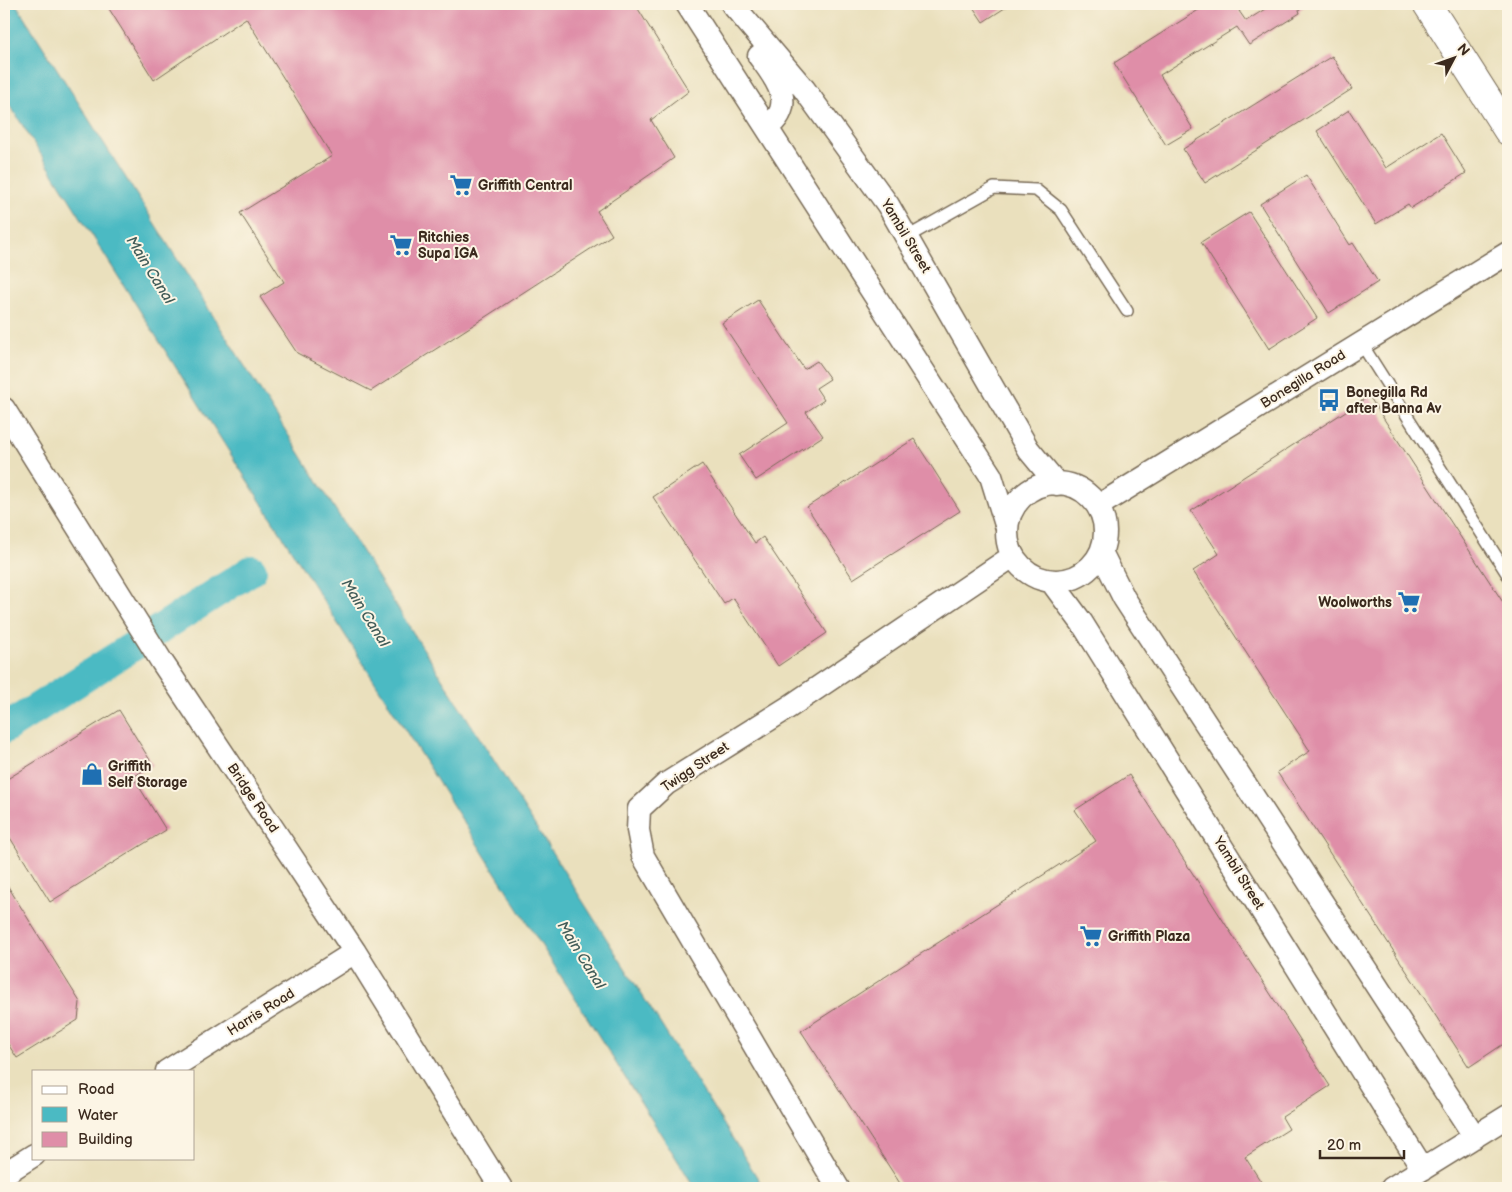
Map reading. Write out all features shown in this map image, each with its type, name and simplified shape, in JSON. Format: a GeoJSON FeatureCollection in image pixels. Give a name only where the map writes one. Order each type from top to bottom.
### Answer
{"type":"FeatureCollection","features":[{"type":"Feature","properties":{"kind":"main road"},"geometry":{"type":"LineString","coordinates":[[1427,4],[1508,131]]}},
{"type":"Feature","properties":{"kind":"street"},"geometry":{"type":"LineString","coordinates":[[687,4],[991,476],[1007,528],[1008,542],[1013,556],[1022,568],[1035,576],[1050,581],[1067,580],[1082,574],[1094,565],[1101,552],[1105,536],[1104,521],[1098,506],[1087,494],[1072,486],[1057,484],[1042,485],[1018,501],[1011,513],[1007,528]]}},
{"type":"Feature","properties":{"kind":"street"},"geometry":{"type":"LineString","coordinates":[[724,4],[774,77],[782,95],[782,105],[778,119],[768,127]]}},
{"type":"Feature","properties":{"kind":"street","name":"Yambil Street"},"geometry":{"type":"LineString","coordinates":[[732,4],[804,89],[888,205],[1028,449],[1057,484]]}},
{"type":"Feature","properties":{"kind":"street","name":"Bonegilla Road"},"geometry":{"type":"LineString","coordinates":[[1098,506],[1508,253]]}},
{"type":"Feature","properties":{"kind":"street","name":"Bridge Road"},"geometry":{"type":"LineString","coordinates":[[4,409],[162,662],[354,952],[501,1188]]}},
{"type":"Feature","properties":{"kind":"street"},"geometry":{"type":"LineString","coordinates":[[1101,552],[1124,598],[1475,1137]]}},
{"type":"Feature","properties":{"kind":"street","name":"Twigg Street"},"geometry":{"type":"LineString","coordinates":[[838,1188],[644,856],[638,830],[639,809],[666,784],[789,707],[1013,556]]}},
{"type":"Feature","properties":{"kind":"street","name":"Yambil Street"},"geometry":{"type":"LineString","coordinates":[[1050,581],[1082,623],[1423,1169]]}},
{"type":"Feature","properties":{"kind":"street","name":"Harris Road"},"geometry":{"type":"LineString","coordinates":[[169,1070],[354,952]]}},
{"type":"Feature","properties":{"kind":"street"},"geometry":{"type":"LineString","coordinates":[[1392,1188],[1508,1116]]}},
{"type":"Feature","properties":{"kind":"street"},"geometry":{"type":"LineString","coordinates":[[4,1174],[32,1156]]}},
{"type":"Feature","properties":{"kind":"lane"},"geometry":{"type":"LineString","coordinates":[[907,237],[994,188],[1036,190],[1060,210],[1127,311]]}},
{"type":"Feature","properties":{"kind":"lane"},"geometry":{"type":"LineString","coordinates":[[1361,343],[1508,575]]}},
{"type":"Feature","properties":{"kind":"water","name":"Main Canal"},"geometry":{"type":"Polygon","coordinates":[[[4,4],[16,4],[764,1188],[695,1188],[4,96],[4,4]]]}},
{"type":"Feature","properties":{"kind":"building","name":"Griffith Central"},"geometry":{"type":"Polygon","coordinates":[[[106,4],[635,4],[689,91],[651,120],[674,158],[597,211],[612,235],[371,391],[297,353],[260,297],[284,282],[240,213],[332,156],[246,18],[154,80],[106,4]]]}},
{"type":"Feature","properties":{"kind":"building"},"geometry":{"type":"Polygon","coordinates":[[[971,4],[1011,4],[983,22],[971,4]]]}},
{"type":"Feature","properties":{"kind":"building"},"geometry":{"type":"Polygon","coordinates":[[[1208,4],[1250,4],[1239,11],[1246,21],[1265,9],[1262,4],[1308,4],[1299,10],[1300,13],[1249,45],[1237,27],[1160,75],[1193,129],[1166,145],[1114,63],[1208,4]]]}},
{"type":"Feature","properties":{"kind":"building"},"geometry":{"type":"Polygon","coordinates":[[[1332,56],[1352,89],[1205,183],[1183,149],[1332,56]]]}},
{"type":"Feature","properties":{"kind":"building"},"geometry":{"type":"Polygon","coordinates":[[[1349,110],[1386,168],[1441,133],[1466,173],[1411,208],[1408,204],[1376,224],[1317,131],[1349,110]]]}},
{"type":"Feature","properties":{"kind":"building"},"geometry":{"type":"Polygon","coordinates":[[[1306,175],[1350,245],[1353,243],[1378,282],[1329,313],[1260,204],[1306,175]]]}},
{"type":"Feature","properties":{"kind":"building"},"geometry":{"type":"Polygon","coordinates":[[[1249,212],[1317,318],[1269,349],[1201,242],[1249,212]]]}},
{"type":"Feature","properties":{"kind":"building"},"geometry":{"type":"Polygon","coordinates":[[[758,300],[804,369],[817,361],[830,379],[816,388],[824,400],[806,412],[823,436],[756,480],[739,455],[788,423],[722,323],[758,300]]]}},
{"type":"Feature","properties":{"kind":"building"},"geometry":{"type":"Polygon","coordinates":[[[1369,396],[1508,610],[1508,1041],[1469,1067],[1277,772],[1310,751],[1193,571],[1219,554],[1191,511],[1369,396]]]}},
{"type":"Feature","properties":{"kind":"building"},"geometry":{"type":"Polygon","coordinates":[[[914,439],[960,511],[853,579],[807,507],[914,439]]]}},
{"type":"Feature","properties":{"kind":"building"},"geometry":{"type":"Polygon","coordinates":[[[702,464],[755,543],[763,537],[827,633],[778,666],[733,598],[724,604],[653,497],[702,464]]]}},
{"type":"Feature","properties":{"kind":"building"},"geometry":{"type":"Polygon","coordinates":[[[119,710],[153,765],[133,777],[166,830],[50,902],[4,828],[4,781],[119,710]]]}},
{"type":"Feature","properties":{"kind":"building","name":"Griffith Plaza"},"geometry":{"type":"Polygon","coordinates":[[[1129,775],[1330,1086],[1282,1117],[1289,1129],[1245,1157],[1265,1188],[903,1188],[801,1031],[1096,841],[1075,810],[1129,775]]]}},
{"type":"Feature","properties":{"kind":"building"},"geometry":{"type":"Polygon","coordinates":[[[4,880],[80,1002],[78,1020],[17,1058],[4,1038],[4,880]]]}},
{"type":"Feature","properties":{"kind":"waterway"},"geometry":{"type":"LineString","coordinates":[[4,729],[252,570]]}},
{"type":"Feature","properties":{"kind":"place","name":"Griffith Central"},"geometry":{"type":"Point","coordinates":[461,185]}},
{"type":"Feature","properties":{"kind":"place","name":"Ritchies Supa IGA"},"geometry":{"type":"Point","coordinates":[401,245]}},
{"type":"Feature","properties":{"kind":"place","name":"Bonegilla Rd after Banna Av"},"geometry":{"type":"Point","coordinates":[1329,400]}},
{"type":"Feature","properties":{"kind":"place","name":"Woolworths"},"geometry":{"type":"Point","coordinates":[1409,602]}},
{"type":"Feature","properties":{"kind":"place","name":"Griffith Self Storage"},"geometry":{"type":"Point","coordinates":[92,774]}},
{"type":"Feature","properties":{"kind":"place","name":"Griffith Plaza"},"geometry":{"type":"Point","coordinates":[1091,936]}}]}
